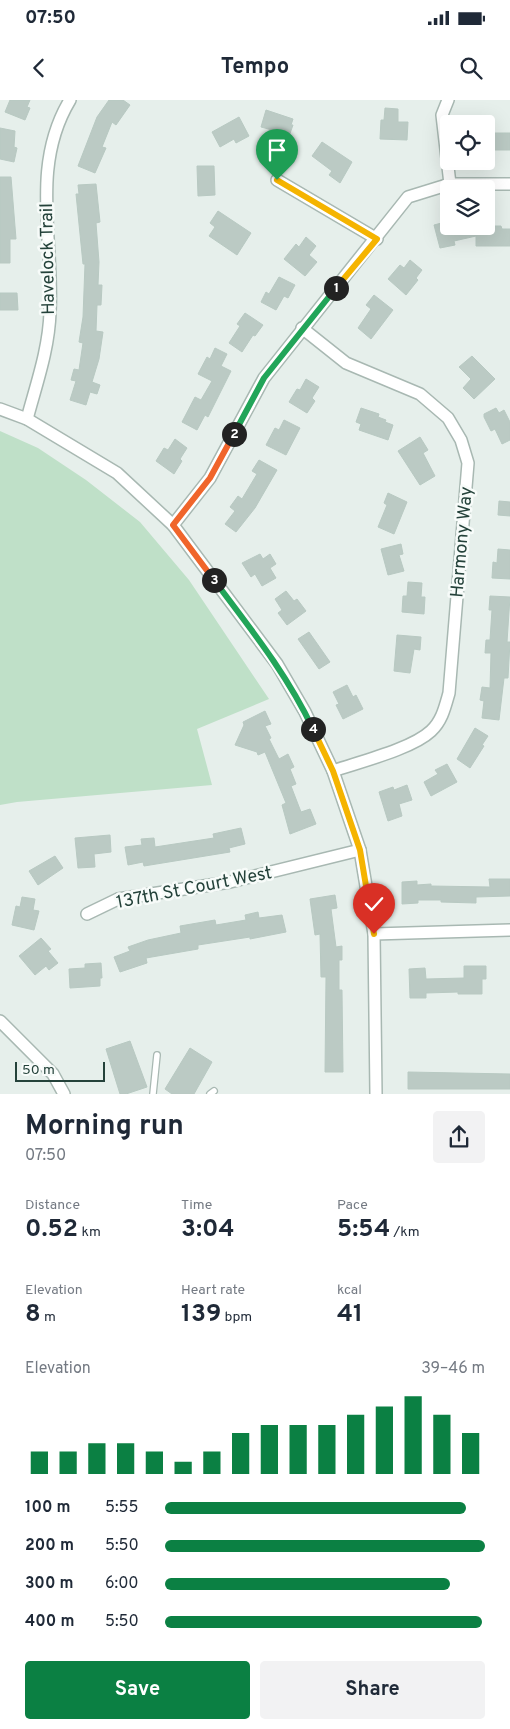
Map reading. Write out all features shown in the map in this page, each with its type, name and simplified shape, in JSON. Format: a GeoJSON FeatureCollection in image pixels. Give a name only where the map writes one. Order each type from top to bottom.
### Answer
{"type":"FeatureCollection","features":[{"type":"Feature","properties":{"kind":"street","name":"Havelock Trail"},"geometry":{"type":"LineString","coordinates":[[26,420],[43,360],[50,315],[52,275],[45,188],[49,150],[64,109],[70,100]]}},
{"type":"Feature","properties":{"kind":"street"},"geometry":{"type":"LineString","coordinates":[[448,100],[442,115],[450,180]]}},
{"type":"Feature","properties":{"kind":"street"},"geometry":{"type":"LineString","coordinates":[[277,180],[377,239]]}},
{"type":"Feature","properties":{"kind":"street"},"geometry":{"type":"LineString","coordinates":[[495,184],[510,184]]}},
{"type":"Feature","properties":{"kind":"street"},"geometry":{"type":"LineString","coordinates":[[173,525],[210,478],[264,378],[302,328],[377,239],[408,197],[440,187]]}},
{"type":"Feature","properties":{"kind":"street","name":"Harmony Way"},"geometry":{"type":"LineString","coordinates":[[302,328],[346,363],[420,394],[448,418],[461,440],[468,463],[449,693],[442,716],[431,731],[415,742],[333,771]]}},
{"type":"Feature","properties":{"kind":"street"},"geometry":{"type":"LineString","coordinates":[[0,409],[26,420],[117,473],[173,525],[277,664],[305,712],[333,771],[360,850],[374,934],[376,1094]]}},
{"type":"Feature","properties":{"kind":"street","name":"137th St Court West"},"geometry":{"type":"LineString","coordinates":[[87,914],[118,899],[230,882],[360,850]]}},
{"type":"Feature","properties":{"kind":"street"},"geometry":{"type":"LineString","coordinates":[[374,934],[510,930]]}},
{"type":"Feature","properties":{"kind":"street"},"geometry":{"type":"LineString","coordinates":[[0,1021],[53,1074],[64,1094]]}},
{"type":"Feature","properties":{"kind":"lane"},"geometry":{"type":"LineString","coordinates":[[153,1094],[157,1055]]}},
{"type":"Feature","properties":{"kind":"green space"},"geometry":{"type":"Polygon","coordinates":[[[0,431],[38,448],[86,480],[140,522],[189,580],[269,699],[197,729],[212,785],[0,805],[0,431]]]}},
{"type":"Feature","properties":{"kind":"building"},"geometry":{"type":"Polygon","coordinates":[[[10,100],[30,100],[27,107],[30,108],[25,120],[5,112],[10,100]]]}},
{"type":"Feature","properties":{"kind":"building"},"geometry":{"type":"Polygon","coordinates":[[[109,100],[123,100],[130,105],[116,125],[112,122],[102,147],[106,148],[95,173],[78,166],[97,117],[109,100]]]}},
{"type":"Feature","properties":{"kind":"building"},"geometry":{"type":"Polygon","coordinates":[[[385,108],[398,109],[398,122],[408,122],[407,140],[380,139],[381,120],[384,120],[385,108]]]}},
{"type":"Feature","properties":{"kind":"building"},"geometry":{"type":"Polygon","coordinates":[[[266,110],[293,119],[288,139],[275,135],[276,131],[261,127],[266,110]]]}},
{"type":"Feature","properties":{"kind":"building"},"geometry":{"type":"Polygon","coordinates":[[[239,117],[249,136],[236,143],[234,139],[220,147],[212,132],[239,117]]]}},
{"type":"Feature","properties":{"kind":"building"},"geometry":{"type":"Polygon","coordinates":[[[0,128],[15,131],[14,147],[17,148],[14,162],[0,159],[0,128]]]}},
{"type":"Feature","properties":{"kind":"building"},"geometry":{"type":"Polygon","coordinates":[[[495,133],[510,133],[510,150],[495,150],[495,133]]]}},
{"type":"Feature","properties":{"kind":"building"},"geometry":{"type":"Polygon","coordinates":[[[322,142],[352,162],[340,183],[329,175],[332,171],[312,156],[322,142]]]}},
{"type":"Feature","properties":{"kind":"building"},"geometry":{"type":"Polygon","coordinates":[[[197,166],[214,166],[215,195],[198,196],[197,166]]]}},
{"type":"Feature","properties":{"kind":"building"},"geometry":{"type":"Polygon","coordinates":[[[0,177],[11,177],[16,239],[10,239],[10,263],[0,263],[0,177]]]}},
{"type":"Feature","properties":{"kind":"building"},"geometry":{"type":"Polygon","coordinates":[[[96,184],[100,222],[96,223],[99,262],[98,285],[102,285],[101,305],[97,305],[96,331],[103,332],[99,359],[92,382],[100,385],[97,394],[90,392],[86,405],[70,400],[76,381],[71,380],[74,369],[79,370],[83,343],[79,342],[83,317],[85,264],[83,264],[76,194],[79,194],[78,185],[96,184]]]}},
{"type":"Feature","properties":{"kind":"building"},"geometry":{"type":"Polygon","coordinates":[[[218,211],[251,233],[237,255],[209,236],[215,227],[210,223],[218,211]]]}},
{"type":"Feature","properties":{"kind":"building"},"geometry":{"type":"Polygon","coordinates":[[[440,223],[440,235],[495,235],[495,226],[501,226],[502,229],[510,229],[510,246],[476,246],[476,236],[454,241],[455,245],[440,248],[434,225],[440,223]]]}},
{"type":"Feature","properties":{"kind":"building"},"geometry":{"type":"Polygon","coordinates":[[[306,237],[316,246],[309,255],[317,262],[305,276],[284,259],[296,244],[299,247],[306,237]]]}},
{"type":"Feature","properties":{"kind":"building"},"geometry":{"type":"Polygon","coordinates":[[[410,260],[422,270],[416,278],[418,280],[406,295],[388,279],[400,265],[404,268],[410,260]]]}},
{"type":"Feature","properties":{"kind":"building"},"geometry":{"type":"Polygon","coordinates":[[[279,277],[295,285],[288,298],[284,296],[276,310],[261,302],[266,292],[269,294],[279,277]]]}},
{"type":"Feature","properties":{"kind":"building"},"geometry":{"type":"Polygon","coordinates":[[[0,293],[17,293],[18,310],[0,310],[0,293]]]}},
{"type":"Feature","properties":{"kind":"building"},"geometry":{"type":"Polygon","coordinates":[[[374,295],[393,310],[371,339],[358,328],[371,309],[366,305],[374,295]]]}},
{"type":"Feature","properties":{"kind":"building"},"geometry":{"type":"Polygon","coordinates":[[[245,313],[263,325],[255,336],[253,335],[242,352],[229,343],[240,326],[237,324],[245,313]]]}},
{"type":"Feature","properties":{"kind":"building"},"geometry":{"type":"Polygon","coordinates":[[[215,348],[227,354],[221,366],[231,371],[208,417],[205,415],[197,430],[182,422],[195,397],[201,400],[212,381],[198,374],[207,357],[210,359],[215,348]]]}},
{"type":"Feature","properties":{"kind":"building"},"geometry":{"type":"Polygon","coordinates":[[[472,356],[495,379],[474,399],[463,388],[471,379],[459,367],[472,356]]]}},
{"type":"Feature","properties":{"kind":"building"},"geometry":{"type":"Polygon","coordinates":[[[306,379],[319,387],[312,398],[315,401],[307,413],[289,402],[297,389],[300,390],[306,379]]]}},
{"type":"Feature","properties":{"kind":"building"},"geometry":{"type":"Polygon","coordinates":[[[361,408],[379,414],[378,417],[393,425],[388,440],[359,430],[361,424],[356,422],[361,408]]]}},
{"type":"Feature","properties":{"kind":"building"},"geometry":{"type":"Polygon","coordinates":[[[496,408],[499,413],[504,410],[510,422],[510,440],[502,444],[495,429],[491,431],[484,417],[484,414],[496,408]]]}},
{"type":"Feature","properties":{"kind":"building"},"geometry":{"type":"Polygon","coordinates":[[[284,420],[300,428],[286,455],[266,445],[275,428],[279,430],[284,420]]]}},
{"type":"Feature","properties":{"kind":"building"},"geometry":{"type":"Polygon","coordinates":[[[420,437],[428,450],[423,453],[435,476],[420,485],[398,451],[420,437]]]}},
{"type":"Feature","properties":{"kind":"building"},"geometry":{"type":"Polygon","coordinates":[[[175,439],[187,448],[174,474],[156,461],[164,448],[168,450],[175,439]]]}},
{"type":"Feature","properties":{"kind":"building"},"geometry":{"type":"Polygon","coordinates":[[[259,460],[277,470],[255,508],[236,532],[225,524],[235,511],[230,507],[238,496],[242,499],[257,474],[252,471],[259,460]]]}},
{"type":"Feature","properties":{"kind":"building"},"geometry":{"type":"Polygon","coordinates":[[[388,493],[407,502],[394,534],[378,527],[387,505],[384,503],[388,493]]]}},
{"type":"Feature","properties":{"kind":"building"},"geometry":{"type":"Polygon","coordinates":[[[499,501],[510,502],[510,516],[498,515],[499,501]]]}},
{"type":"Feature","properties":{"kind":"building"},"geometry":{"type":"Polygon","coordinates":[[[401,544],[403,554],[399,555],[404,571],[388,575],[381,549],[401,544]]]}},
{"type":"Feature","properties":{"kind":"building"},"geometry":{"type":"Polygon","coordinates":[[[498,549],[510,550],[510,579],[492,578],[493,562],[497,563],[498,549]]]}},
{"type":"Feature","properties":{"kind":"building"},"geometry":{"type":"Polygon","coordinates":[[[260,554],[263,559],[270,554],[276,564],[270,568],[276,578],[262,586],[255,574],[251,577],[242,563],[260,554]]]}},
{"type":"Feature","properties":{"kind":"building"},"geometry":{"type":"Polygon","coordinates":[[[408,582],[422,583],[421,597],[425,597],[424,614],[402,612],[403,596],[407,596],[408,582]]]}},
{"type":"Feature","properties":{"kind":"building"},"geometry":{"type":"Polygon","coordinates":[[[286,591],[294,601],[297,599],[306,611],[287,625],[278,613],[282,610],[275,599],[286,591]]]}},
{"type":"Feature","properties":{"kind":"building"},"geometry":{"type":"Polygon","coordinates":[[[490,596],[510,597],[507,642],[510,642],[508,678],[504,678],[499,720],[482,718],[484,701],[480,700],[482,687],[490,688],[491,653],[485,653],[486,640],[490,640],[492,610],[489,610],[490,596]]]}},
{"type":"Feature","properties":{"kind":"building"},"geometry":{"type":"Polygon","coordinates":[[[309,632],[330,662],[319,669],[298,639],[309,632]]]}},
{"type":"Feature","properties":{"kind":"building"},"geometry":{"type":"Polygon","coordinates":[[[397,635],[421,637],[420,650],[414,649],[410,673],[394,671],[397,635]]]}},
{"type":"Feature","properties":{"kind":"building"},"geometry":{"type":"Polygon","coordinates":[[[347,685],[353,697],[356,695],[363,709],[343,719],[336,705],[339,704],[333,692],[347,685]]]}},
{"type":"Feature","properties":{"kind":"building"},"geometry":{"type":"Polygon","coordinates":[[[265,711],[271,724],[265,726],[279,759],[288,754],[294,767],[290,769],[296,784],[291,786],[301,812],[310,809],[316,824],[290,834],[282,805],[286,803],[265,752],[258,755],[257,752],[235,745],[244,725],[243,722],[265,711]]]}},
{"type":"Feature","properties":{"kind":"building"},"geometry":{"type":"Polygon","coordinates":[[[475,728],[488,736],[470,768],[457,759],[475,728]]]}},
{"type":"Feature","properties":{"kind":"building"},"geometry":{"type":"Polygon","coordinates":[[[447,764],[457,782],[431,796],[424,782],[438,774],[435,770],[447,764]]]}},
{"type":"Feature","properties":{"kind":"building"},"geometry":{"type":"Polygon","coordinates":[[[407,785],[412,800],[399,804],[402,816],[388,821],[379,792],[393,787],[394,790],[407,785]]]}},
{"type":"Feature","properties":{"kind":"building"},"geometry":{"type":"Polygon","coordinates":[[[241,828],[245,844],[229,848],[230,852],[144,866],[143,862],[128,865],[125,847],[142,845],[141,839],[154,838],[155,847],[214,838],[213,834],[241,828]]]}},
{"type":"Feature","properties":{"kind":"building"},"geometry":{"type":"Polygon","coordinates":[[[110,835],[111,852],[94,854],[95,867],[78,868],[75,838],[110,835]]]}},
{"type":"Feature","properties":{"kind":"building"},"geometry":{"type":"Polygon","coordinates":[[[55,856],[63,868],[38,885],[29,871],[55,856]]]}},
{"type":"Feature","properties":{"kind":"building"},"geometry":{"type":"Polygon","coordinates":[[[489,879],[510,879],[510,896],[476,897],[476,903],[418,900],[418,903],[402,904],[402,882],[417,881],[417,885],[431,884],[431,886],[490,887],[489,879]]]}},
{"type":"Feature","properties":{"kind":"building"},"geometry":{"type":"Polygon","coordinates":[[[335,895],[337,908],[331,909],[336,947],[342,946],[342,960],[339,960],[339,990],[342,990],[343,1072],[325,1072],[326,977],[321,977],[320,934],[315,935],[310,899],[335,895]]]}},
{"type":"Feature","properties":{"kind":"building"},"geometry":{"type":"Polygon","coordinates":[[[22,897],[35,899],[33,910],[39,911],[34,930],[12,925],[16,906],[20,907],[22,897]]]}},
{"type":"Feature","properties":{"kind":"building"},"geometry":{"type":"Polygon","coordinates":[[[258,912],[259,918],[282,915],[286,932],[250,939],[250,937],[198,945],[198,949],[146,958],[147,963],[120,972],[114,957],[130,951],[128,947],[148,940],[181,933],[180,926],[215,920],[216,925],[246,920],[245,915],[258,912]]]}},
{"type":"Feature","properties":{"kind":"building"},"geometry":{"type":"Polygon","coordinates":[[[41,938],[51,949],[48,951],[58,963],[49,970],[46,966],[35,975],[19,956],[41,938]]]}},
{"type":"Feature","properties":{"kind":"building"},"geometry":{"type":"Polygon","coordinates":[[[101,963],[102,978],[100,978],[100,986],[70,988],[69,969],[85,968],[85,964],[101,963]]]}},
{"type":"Feature","properties":{"kind":"building"},"geometry":{"type":"Polygon","coordinates":[[[464,966],[486,966],[486,979],[482,979],[482,994],[458,994],[458,992],[426,993],[426,998],[410,998],[409,969],[425,968],[426,979],[464,978],[464,966]]]}},
{"type":"Feature","properties":{"kind":"building"},"geometry":{"type":"Polygon","coordinates":[[[130,1041],[147,1087],[126,1094],[120,1094],[106,1049],[130,1041]]]}},
{"type":"Feature","properties":{"kind":"building"},"geometry":{"type":"Polygon","coordinates":[[[190,1048],[212,1062],[194,1094],[172,1094],[165,1089],[190,1048]]]}},
{"type":"Feature","properties":{"kind":"building"},"geometry":{"type":"Polygon","coordinates":[[[408,1072],[510,1074],[510,1089],[408,1089],[408,1072]]]}},
{"type":"Feature","properties":{"kind":"route"},"geometry":{"type":"LineString","coordinates":[[277,180],[377,239],[302,328],[264,378],[210,478],[173,525],[277,664],[305,712],[333,771],[360,850],[374,934]]}}]}
